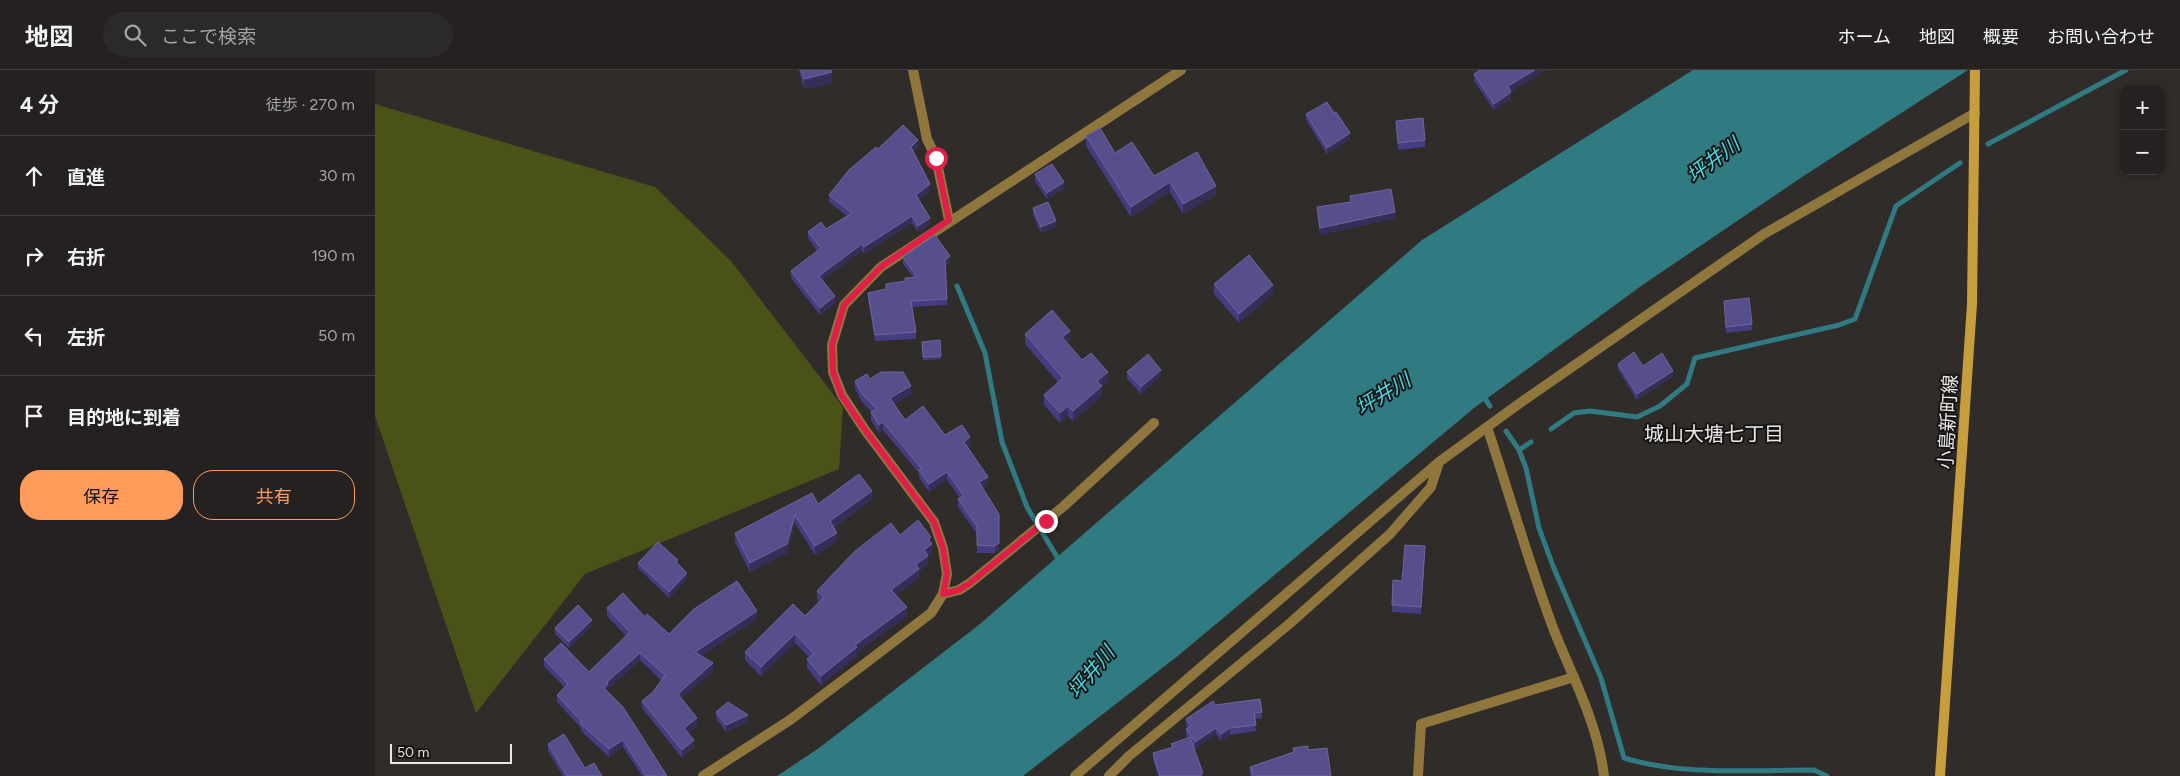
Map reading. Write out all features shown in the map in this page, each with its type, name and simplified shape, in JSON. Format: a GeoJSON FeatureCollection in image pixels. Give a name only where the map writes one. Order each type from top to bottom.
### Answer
{"type":"FeatureCollection","features":[{"type":"Feature","properties":{"kind":"main road","name":"小島新町線"},"geometry":{"type":"LineString","coordinates":[[1940,776],[1973,304],[1975,70]]}},
{"type":"Feature","properties":{"kind":"street"},"geometry":{"type":"LineString","coordinates":[[913,70],[927,139],[936,158],[949,220]]}},
{"type":"Feature","properties":{"kind":"street"},"geometry":{"type":"LineString","coordinates":[[703,776],[790,720],[871,660],[931,613],[943,594],[947,574],[943,548],[934,522],[842,396],[833,372],[832,345],[844,305],[881,267],[949,220],[1181,70]]}},
{"type":"Feature","properties":{"kind":"street"},"geometry":{"type":"LineString","coordinates":[[1075,776],[1439,462],[1764,234],[1975,109]]}},
{"type":"Feature","properties":{"kind":"street"},"geometry":{"type":"LineString","coordinates":[[943,594],[959,590],[970,583],[1046,521],[1154,423]]}},
{"type":"Feature","properties":{"kind":"street"},"geometry":{"type":"LineString","coordinates":[[1487,427],[1512,500],[1525,550],[1555,632],[1588,710],[1604,776]]}},
{"type":"Feature","properties":{"kind":"street"},"geometry":{"type":"LineString","coordinates":[[1109,776],[1129,756],[1293,621],[1390,534],[1431,487],[1439,462]]}},
{"type":"Feature","properties":{"kind":"street"},"geometry":{"type":"LineString","coordinates":[[1418,776],[1421,724],[1574,677]]}},
{"type":"Feature","properties":{"kind":"green space"},"geometry":{"type":"Polygon","coordinates":[[[375,104],[655,187],[731,261],[843,407],[839,469],[585,574],[476,713],[375,416],[375,104]]]}},
{"type":"Feature","properties":{"kind":"water","name":"坪井川"},"geometry":{"type":"Polygon","coordinates":[[[1693,70],[1968,70],[1802,177],[1644,284],[1474,408],[1179,655],[1023,776],[777,776],[819,748],[980,624],[1422,240],[1693,70]]]}},
{"type":"Feature","properties":{"kind":"building"},"geometry":{"type":"Polygon","coordinates":[[[801,70],[831,70],[832,72],[804,79],[801,70]]]}},
{"type":"Feature","properties":{"kind":"building"},"geometry":{"type":"Polygon","coordinates":[[[1480,70],[1535,70],[1508,86],[1511,92],[1494,104],[1474,74],[1480,70]]]}},
{"type":"Feature","properties":{"kind":"building"},"geometry":{"type":"Polygon","coordinates":[[[1327,102],[1350,133],[1327,148],[1306,114],[1327,102]]]}},
{"type":"Feature","properties":{"kind":"building"},"geometry":{"type":"Polygon","coordinates":[[[1423,118],[1425,140],[1398,143],[1396,121],[1423,118]]]}},
{"type":"Feature","properties":{"kind":"building"},"geometry":{"type":"Polygon","coordinates":[[[903,125],[918,140],[911,147],[930,184],[916,195],[930,218],[918,226],[912,216],[864,247],[862,244],[819,276],[835,296],[820,308],[791,271],[821,248],[808,232],[821,222],[826,229],[852,213],[829,195],[849,170],[876,147],[878,149],[903,125]]]}},
{"type":"Feature","properties":{"kind":"building"},"geometry":{"type":"Polygon","coordinates":[[[1100,128],[1115,153],[1132,142],[1154,176],[1197,152],[1216,186],[1183,204],[1170,182],[1131,207],[1086,136],[1100,128]]]}},
{"type":"Feature","properties":{"kind":"building"},"geometry":{"type":"Polygon","coordinates":[[[1052,164],[1064,182],[1047,193],[1035,174],[1052,164]]]}},
{"type":"Feature","properties":{"kind":"building"},"geometry":{"type":"Polygon","coordinates":[[[1391,189],[1395,212],[1320,228],[1317,207],[1351,202],[1350,196],[1391,189]]]}},
{"type":"Feature","properties":{"kind":"building"},"geometry":{"type":"Polygon","coordinates":[[[1048,202],[1056,221],[1041,227],[1033,208],[1048,202]]]}},
{"type":"Feature","properties":{"kind":"building"},"geometry":{"type":"Polygon","coordinates":[[[935,235],[950,256],[945,260],[947,299],[911,301],[916,332],[875,335],[868,293],[886,289],[886,284],[905,281],[905,278],[917,277],[903,257],[935,235]]]}},
{"type":"Feature","properties":{"kind":"building"},"geometry":{"type":"Polygon","coordinates":[[[1249,255],[1273,285],[1239,314],[1214,284],[1249,255]]]}},
{"type":"Feature","properties":{"kind":"building"},"geometry":{"type":"Polygon","coordinates":[[[1749,298],[1752,324],[1726,327],[1724,301],[1749,298]]]}},
{"type":"Feature","properties":{"kind":"building"},"geometry":{"type":"Polygon","coordinates":[[[1052,310],[1070,331],[1062,337],[1082,360],[1091,353],[1108,372],[1097,381],[1102,386],[1073,411],[1068,406],[1060,413],[1044,395],[1063,378],[1025,334],[1052,310]]]}},
{"type":"Feature","properties":{"kind":"building"},"geometry":{"type":"Polygon","coordinates":[[[940,340],[941,356],[923,357],[922,342],[940,340]]]}},
{"type":"Feature","properties":{"kind":"building"},"geometry":{"type":"Polygon","coordinates":[[[1634,352],[1643,366],[1662,353],[1673,371],[1637,394],[1618,364],[1634,352]]]}},
{"type":"Feature","properties":{"kind":"building"},"geometry":{"type":"Polygon","coordinates":[[[1148,354],[1161,370],[1141,387],[1127,372],[1148,354]]]}},
{"type":"Feature","properties":{"kind":"building"},"geometry":{"type":"Polygon","coordinates":[[[881,372],[903,372],[911,386],[890,398],[905,420],[923,406],[945,435],[962,425],[970,437],[964,442],[988,477],[979,482],[999,514],[999,543],[995,546],[977,545],[977,526],[958,499],[964,496],[947,472],[929,484],[919,470],[921,468],[883,422],[879,425],[871,412],[877,409],[862,394],[855,381],[867,374],[870,379],[881,372]]]}},
{"type":"Feature","properties":{"kind":"building"},"geometry":{"type":"Polygon","coordinates":[[[859,474],[872,491],[830,521],[837,533],[815,546],[795,515],[787,544],[750,563],[735,533],[812,493],[818,504],[859,474]]]}},
{"type":"Feature","properties":{"kind":"building"},"geometry":{"type":"Polygon","coordinates":[[[918,520],[931,537],[928,539],[932,544],[924,550],[928,556],[916,564],[919,569],[891,590],[907,607],[855,645],[857,647],[821,676],[807,659],[814,654],[795,634],[761,667],[745,652],[793,604],[805,616],[824,597],[817,591],[854,552],[891,523],[900,535],[918,520]]]}},
{"type":"Feature","properties":{"kind":"building"},"geometry":{"type":"Polygon","coordinates":[[[658,542],[678,560],[676,562],[687,573],[669,592],[638,563],[658,542]]]}},
{"type":"Feature","properties":{"kind":"building"},"geometry":{"type":"Polygon","coordinates":[[[1405,545],[1425,546],[1421,607],[1392,605],[1393,580],[1402,581],[1405,545]]]}},
{"type":"Feature","properties":{"kind":"building"},"geometry":{"type":"Polygon","coordinates":[[[737,581],[757,611],[695,652],[713,663],[678,694],[697,718],[684,728],[694,740],[682,750],[642,701],[653,692],[665,675],[640,653],[607,682],[608,684],[604,688],[623,707],[667,776],[646,776],[623,740],[609,749],[581,724],[581,721],[557,695],[568,684],[544,659],[561,643],[589,672],[630,632],[607,608],[623,593],[645,617],[647,614],[669,634],[694,609],[737,581]]]}},
{"type":"Feature","properties":{"kind":"building"},"geometry":{"type":"Polygon","coordinates":[[[578,605],[592,620],[569,642],[555,628],[578,605]]]}},
{"type":"Feature","properties":{"kind":"building"},"geometry":{"type":"Polygon","coordinates":[[[1260,699],[1262,712],[1254,713],[1256,725],[1230,728],[1221,734],[1216,728],[1195,742],[1186,729],[1191,726],[1186,719],[1213,701],[1215,705],[1260,699]]]}},
{"type":"Feature","properties":{"kind":"building"},"geometry":{"type":"Polygon","coordinates":[[[728,702],[748,715],[726,725],[716,712],[728,702]]]}},
{"type":"Feature","properties":{"kind":"building"},"geometry":{"type":"Polygon","coordinates":[[[564,734],[585,768],[594,763],[602,776],[567,776],[548,744],[564,734]]]}},
{"type":"Feature","properties":{"kind":"building"},"geometry":{"type":"Polygon","coordinates":[[[1190,737],[1203,773],[1200,774],[1201,776],[1160,776],[1153,753],[1174,747],[1171,744],[1190,737]]]}},
{"type":"Feature","properties":{"kind":"building"},"geometry":{"type":"Polygon","coordinates":[[[1308,746],[1308,750],[1327,748],[1331,776],[1253,776],[1250,767],[1294,752],[1293,748],[1308,746]]]}},
{"type":"Feature","properties":{"kind":"waterway"},"geometry":{"type":"LineString","coordinates":[[1988,144],[2126,70]]}},
{"type":"Feature","properties":{"kind":"waterway"},"geometry":{"type":"LineString","coordinates":[[1551,429],[1574,413],[1590,411],[1637,417],[1660,406],[1687,384],[1695,358],[1839,325],[1855,319],[1896,206],[1960,163]]}},
{"type":"Feature","properties":{"kind":"waterway"},"geometry":{"type":"LineString","coordinates":[[957,286],[985,353],[1002,442],[1027,507],[1060,562]]}},
{"type":"Feature","properties":{"kind":"waterway"},"geometry":{"type":"LineString","coordinates":[[1482,394],[1490,406]]}},
{"type":"Feature","properties":{"kind":"waterway"},"geometry":{"type":"LineString","coordinates":[[1506,431],[1519,450],[1526,468],[1539,528],[1553,566],[1601,678],[1624,758],[1647,764],[1694,770],[1814,770],[1827,776]]}},
{"type":"Feature","properties":{"kind":"waterway"},"geometry":{"type":"LineString","coordinates":[[1519,450],[1531,442]]}},
{"type":"Feature","properties":{"kind":"district","name":"城山大塘七丁目"},"geometry":{"type":"Point","coordinates":[1714,434]}},
{"type":"Feature","properties":{"kind":"route"},"geometry":{"type":"LineString","coordinates":[[936,158],[949,220],[881,267],[844,305],[832,345],[833,372],[842,396],[934,522],[943,548],[947,574],[943,594],[959,590],[970,583],[1046,521]]}}]}
